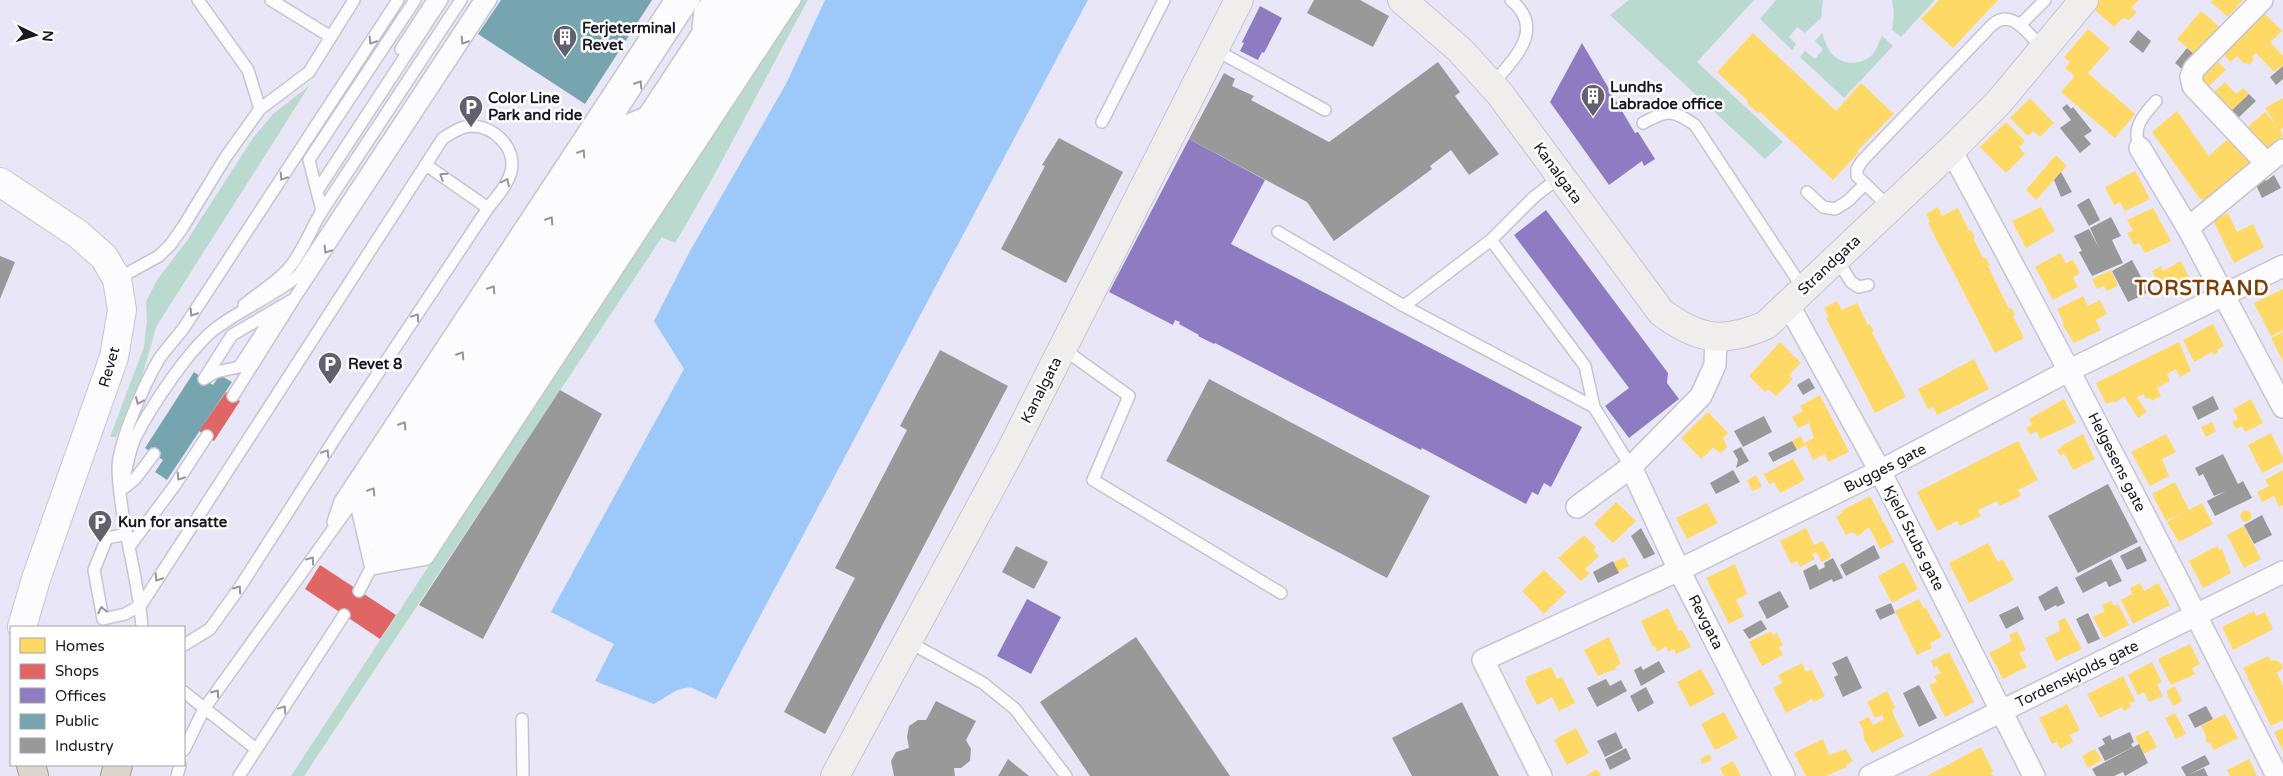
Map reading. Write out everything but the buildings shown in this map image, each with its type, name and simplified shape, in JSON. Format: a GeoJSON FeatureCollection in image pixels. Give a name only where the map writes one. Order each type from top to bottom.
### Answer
{"type":"FeatureCollection","features":[{"type":"Feature","properties":{"kind":"main road","name":"Kanalgata"},"geometry":{"type":"LineString","coordinates":[[835,776],[1010,452],[1239,0]]}},
{"type":"Feature","properties":{"kind":"main road","name":"Kanalgata"},"geometry":{"type":"LineString","coordinates":[[1402,0],[1453,43],[1492,85],[1662,312],[1681,327],[1697,334],[1716,336]]}},
{"type":"Feature","properties":{"kind":"main road","name":"Strandgata"},"geometry":{"type":"LineString","coordinates":[[1716,336],[1736,336],[1766,325],[1951,150],[2012,88],[2084,0]]}},
{"type":"Feature","properties":{"kind":"street"},"geometry":{"type":"LineString","coordinates":[[2262,0],[2194,69],[2191,77],[2193,86],[2266,163]]}},
{"type":"Feature","properties":{"kind":"street"},"geometry":{"type":"LineString","coordinates":[[2140,148],[2188,228],[2225,295],[2283,407]]}},
{"type":"Feature","properties":{"kind":"street","name":"Helgesens gate"},"geometry":{"type":"LineString","coordinates":[[1951,150],[2070,370],[2277,776]]}},
{"type":"Feature","properties":{"kind":"street"},"geometry":{"type":"LineString","coordinates":[[2188,228],[2283,150]]}},
{"type":"Feature","properties":{"kind":"street","name":"Revet"},"geometry":{"type":"LineString","coordinates":[[0,182],[78,234],[104,257],[117,279],[122,310],[114,357],[30,596],[22,626]]}},
{"type":"Feature","properties":{"kind":"street","name":"Bugges gate"},"geometry":{"type":"LineString","coordinates":[[1541,776],[1483,660],[1678,570],[1880,471],[2070,370],[2283,266]]}},
{"type":"Feature","properties":{"kind":"street","name":"Kjeld Stubs gate"},"geometry":{"type":"LineString","coordinates":[[1796,297],[1880,471],[2034,776]]}},
{"type":"Feature","properties":{"kind":"street"},"geometry":{"type":"LineString","coordinates":[[1577,507],[1631,467],[1701,396],[1715,365],[1716,336]]}},
{"type":"Feature","properties":{"kind":"street","name":"Revgata"},"geometry":{"type":"LineString","coordinates":[[1631,467],[1678,570],[1784,776]]}},
{"type":"Feature","properties":{"kind":"street","name":"Tordenskjolds gate"},"geometry":{"type":"LineString","coordinates":[[1870,776],[2283,572]]}},
{"type":"Feature","properties":{"kind":"street","name":"Revet"},"geometry":{"type":"LineString","coordinates":[[28,626],[30,596]]}},
{"type":"Feature","properties":{"kind":"lane"},"geometry":{"type":"LineString","coordinates":[[198,0],[248,70],[260,109]]}},
{"type":"Feature","properties":{"kind":"lane"},"geometry":{"type":"LineString","coordinates":[[271,0],[331,37]]}},
{"type":"Feature","properties":{"kind":"lane"},"geometry":{"type":"LineString","coordinates":[[117,279],[159,256],[171,244],[225,158],[260,109],[308,72],[354,0]]}},
{"type":"Feature","properties":{"kind":"lane"},"geometry":{"type":"LineString","coordinates":[[142,626],[141,605],[129,547],[118,468],[120,450],[151,374],[398,0]]}},
{"type":"Feature","properties":{"kind":"lane"},"geometry":{"type":"LineString","coordinates":[[317,191],[309,160],[414,0]]}},
{"type":"Feature","properties":{"kind":"lane"},"geometry":{"type":"LineString","coordinates":[[310,237],[317,191],[424,0]]}},
{"type":"Feature","properties":{"kind":"lane"},"geometry":{"type":"LineString","coordinates":[[317,191],[433,0]]}},
{"type":"Feature","properties":{"kind":"lane"},"geometry":{"type":"LineString","coordinates":[[317,191],[442,0]]}},
{"type":"Feature","properties":{"kind":"lane"},"geometry":{"type":"LineString","coordinates":[[317,191],[452,0]]}},
{"type":"Feature","properties":{"kind":"lane"},"geometry":{"type":"LineString","coordinates":[[317,191],[461,0]]}},
{"type":"Feature","properties":{"kind":"lane"},"geometry":{"type":"LineString","coordinates":[[120,491],[134,439],[178,369],[205,337],[287,270],[310,237],[317,233],[470,0]]}},
{"type":"Feature","properties":{"kind":"lane"},"geometry":{"type":"LineString","coordinates":[[218,326],[273,295],[299,275],[480,0]]}},
{"type":"Feature","properties":{"kind":"lane"},"geometry":{"type":"LineString","coordinates":[[233,396],[294,299],[491,0]]}},
{"type":"Feature","properties":{"kind":"lane"},"geometry":{"type":"LineString","coordinates":[[327,538],[340,501],[670,0]]}},
{"type":"Feature","properties":{"kind":"lane"},"geometry":{"type":"LineString","coordinates":[[185,748],[204,709],[327,538],[682,0]]}},
{"type":"Feature","properties":{"kind":"lane"},"geometry":{"type":"LineString","coordinates":[[327,538],[358,513],[694,0]]}},
{"type":"Feature","properties":{"kind":"lane"},"geometry":{"type":"LineString","coordinates":[[681,21],[700,11],[708,0]]}},
{"type":"Feature","properties":{"kind":"lane"},"geometry":{"type":"LineString","coordinates":[[371,569],[374,524],[719,0]]}},
{"type":"Feature","properties":{"kind":"lane"},"geometry":{"type":"LineString","coordinates":[[371,569],[382,528],[730,0]]}},
{"type":"Feature","properties":{"kind":"lane"},"geometry":{"type":"LineString","coordinates":[[359,591],[390,533],[741,0]]}},
{"type":"Feature","properties":{"kind":"lane"},"geometry":{"type":"LineString","coordinates":[[371,569],[397,538],[752,0]]}},
{"type":"Feature","properties":{"kind":"lane"},"geometry":{"type":"LineString","coordinates":[[371,569],[404,544],[762,0]]}},
{"type":"Feature","properties":{"kind":"lane"},"geometry":{"type":"LineString","coordinates":[[371,569],[412,548],[773,0]]}},
{"type":"Feature","properties":{"kind":"lane"},"geometry":{"type":"LineString","coordinates":[[371,569],[420,554],[784,0]]}},
{"type":"Feature","properties":{"kind":"lane"},"geometry":{"type":"LineString","coordinates":[[371,569],[427,558],[795,0]]}},
{"type":"Feature","properties":{"kind":"lane"},"geometry":{"type":"LineString","coordinates":[[1102,122],[1164,0]]}},
{"type":"Feature","properties":{"kind":"lane"},"geometry":{"type":"LineString","coordinates":[[1492,85],[1525,45],[1528,24],[1517,5],[1511,0]]}},
{"type":"Feature","properties":{"kind":"lane"},"geometry":{"type":"LineString","coordinates":[[2020,25],[2045,0]]}},
{"type":"Feature","properties":{"kind":"lane"},"geometry":{"type":"LineString","coordinates":[[698,32],[700,11]]}},
{"type":"Feature","properties":{"kind":"lane"},"geometry":{"type":"LineString","coordinates":[[1889,207],[1857,176],[1857,169],[1862,161],[1992,25],[1998,19],[2005,17],[2012,19],[2043,49]]}},
{"type":"Feature","properties":{"kind":"lane"},"geometry":{"type":"LineString","coordinates":[[1214,49],[1325,110]]}},
{"type":"Feature","properties":{"kind":"lane"},"geometry":{"type":"LineString","coordinates":[[371,569],[366,518],[628,120],[628,101]]}},
{"type":"Feature","properties":{"kind":"lane"},"geometry":{"type":"LineString","coordinates":[[2140,148],[2136,139],[2140,120],[2156,102]]}},
{"type":"Feature","properties":{"kind":"lane"},"geometry":{"type":"LineString","coordinates":[[628,120],[645,113]]}},
{"type":"Feature","properties":{"kind":"lane"},"geometry":{"type":"LineString","coordinates":[[1642,123],[1660,114],[1677,113],[1695,125],[1796,297]]}},
{"type":"Feature","properties":{"kind":"lane"},"geometry":{"type":"LineString","coordinates":[[127,534],[106,538],[94,570],[103,619],[125,614],[141,605],[444,138],[457,129],[471,126],[489,130],[502,138],[510,155],[511,170],[504,188],[488,208],[341,429],[240,588],[210,629],[185,644]]}},
{"type":"Feature","properties":{"kind":"lane"},"geometry":{"type":"LineString","coordinates":[[426,165],[488,208]]}},
{"type":"Feature","properties":{"kind":"lane"},"geometry":{"type":"LineString","coordinates":[[1404,306],[1491,240],[1534,197],[1561,176]]}},
{"type":"Feature","properties":{"kind":"lane"},"geometry":{"type":"LineString","coordinates":[[1807,192],[1823,207],[1835,209],[1848,201],[1865,184]]}},
{"type":"Feature","properties":{"kind":"lane"},"geometry":{"type":"LineString","coordinates":[[1278,232],[1404,306],[1594,406]]}},
{"type":"Feature","properties":{"kind":"lane"},"geometry":{"type":"LineString","coordinates":[[1491,240],[1585,366],[1594,406],[1631,467]]}},
{"type":"Feature","properties":{"kind":"lane"},"geometry":{"type":"LineString","coordinates":[[1837,259],[1851,282],[1859,287],[1868,284]]}},
{"type":"Feature","properties":{"kind":"lane"},"geometry":{"type":"LineString","coordinates":[[277,309],[239,367],[229,371],[216,372],[204,378],[232,334],[294,299]]}},
{"type":"Feature","properties":{"kind":"lane"},"geometry":{"type":"LineString","coordinates":[[229,371],[261,318]]}},
{"type":"Feature","properties":{"kind":"lane"},"geometry":{"type":"LineString","coordinates":[[216,372],[245,327]]}},
{"type":"Feature","properties":{"kind":"lane"},"geometry":{"type":"LineString","coordinates":[[1062,348],[1129,396],[1093,480],[1281,593]]}},
{"type":"Feature","properties":{"kind":"lane"},"geometry":{"type":"LineString","coordinates":[[129,547],[175,485],[206,436]]}},
{"type":"Feature","properties":{"kind":"lane"},"geometry":{"type":"LineString","coordinates":[[120,491],[135,479],[154,454]]}},
{"type":"Feature","properties":{"kind":"lane"},"geometry":{"type":"LineString","coordinates":[[358,513],[371,569]]}},
{"type":"Feature","properties":{"kind":"lane"},"geometry":{"type":"LineString","coordinates":[[239,776],[344,615]]}},
{"type":"Feature","properties":{"kind":"lane"},"geometry":{"type":"LineString","coordinates":[[908,641],[983,682],[1015,709],[1066,776]]}},
{"type":"Feature","properties":{"kind":"lane"},"geometry":{"type":"LineString","coordinates":[[185,693],[256,750]]}},
{"type":"Feature","properties":{"kind":"lane"},"geometry":{"type":"LineString","coordinates":[[522,719],[523,776]]}},
{"type":"Feature","properties":{"kind":"green space"},"geometry":{"type":"Polygon","coordinates":[[[800,0],[808,0],[726,153],[675,243],[662,237],[304,776],[291,776],[800,0]]]}},
{"type":"Feature","properties":{"kind":"green space"},"geometry":{"type":"Polygon","coordinates":[[[1629,0],[1754,0],[1697,62],[1783,142],[1765,159],[1610,15],[1629,0]]]}},
{"type":"Feature","properties":{"kind":"green space"},"geometry":{"type":"Polygon","coordinates":[[[1776,0],[1823,0],[1821,18],[1805,33],[1797,27],[1789,37],[1796,44],[1792,50],[1760,19],[1776,0]]]}},
{"type":"Feature","properties":{"kind":"green space"},"geometry":{"type":"Polygon","coordinates":[[[1892,0],[1934,1],[1901,37],[1892,30],[1894,14],[1892,0]]]}},
{"type":"Feature","properties":{"kind":"green space"},"geometry":{"type":"Polygon","coordinates":[[[1822,33],[1831,53],[1842,61],[1853,63],[1869,58],[1882,36],[1893,46],[1844,98],[1800,57],[1805,51],[1815,59],[1823,49],[1815,41],[1822,33]]]}},
{"type":"Feature","properties":{"kind":"green space"},"geometry":{"type":"Polygon","coordinates":[[[309,86],[156,327],[142,377],[116,437],[110,437],[144,347],[147,320],[146,302],[157,280],[186,242],[253,138],[273,114],[309,86]]]}},
{"type":"Feature","properties":{"kind":"water"},"geometry":{"type":"Polygon","coordinates":[[[825,0],[1088,0],[716,699],[690,687],[677,690],[654,704],[595,681],[614,644],[551,612],[684,369],[654,321],[690,251],[786,84],[825,0]]]}},
{"type":"Feature","properties":{"kind":"place","name":"Ferjeterminal Revet"},"geometry":{"type":"Point","coordinates":[565,58]}},
{"type":"Feature","properties":{"kind":"place","name":"Lundhs Labradoe office"},"geometry":{"type":"Point","coordinates":[1593,117]}},
{"type":"Feature","properties":{"kind":"place","name":"Color Line Park and ride"},"geometry":{"type":"Point","coordinates":[471,128]}},
{"type":"Feature","properties":{"kind":"place","name":"Revet 8"},"geometry":{"type":"Point","coordinates":[330,385]}},
{"type":"Feature","properties":{"kind":"place","name":"Kun for ansatte"},"geometry":{"type":"Point","coordinates":[100,543]}},
{"type":"Feature","properties":{"kind":"district","name":"TORSTRAND"},"geometry":{"type":"Point","coordinates":[2202,289]}}]}
